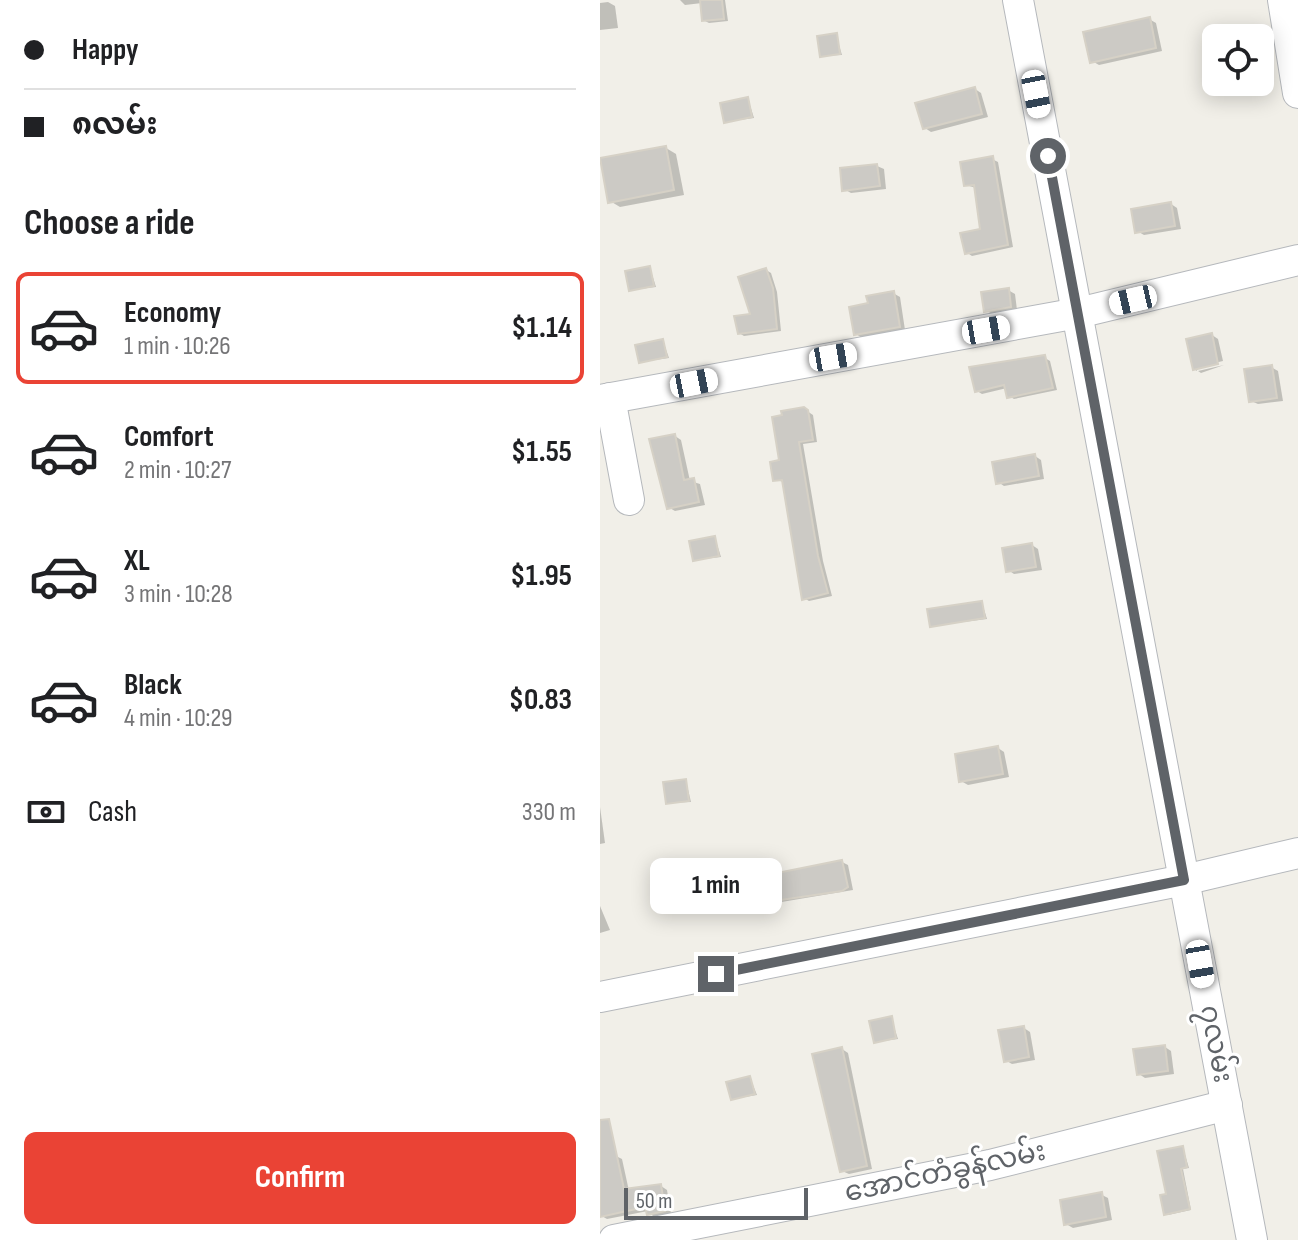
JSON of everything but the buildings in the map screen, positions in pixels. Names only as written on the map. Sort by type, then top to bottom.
[{"type":"street","name":"၇လမ်း","points":[[1018,0],[1252,1240]]},
{"type":"street","points":[[1283,0],[1298,93]]},
{"type":"street","points":[[629,500],[605,399],[1078,313],[1298,260]]},
{"type":"street","points":[[600,997],[1184,880],[1298,853]]},
{"type":"street","name":"အောင်တံခွန်လမ်း","points":[[614,1240],[990,1165],[1227,1105]]},
{"type":"route","points":[[716,974],[1184,880],[1048,156]]}]
